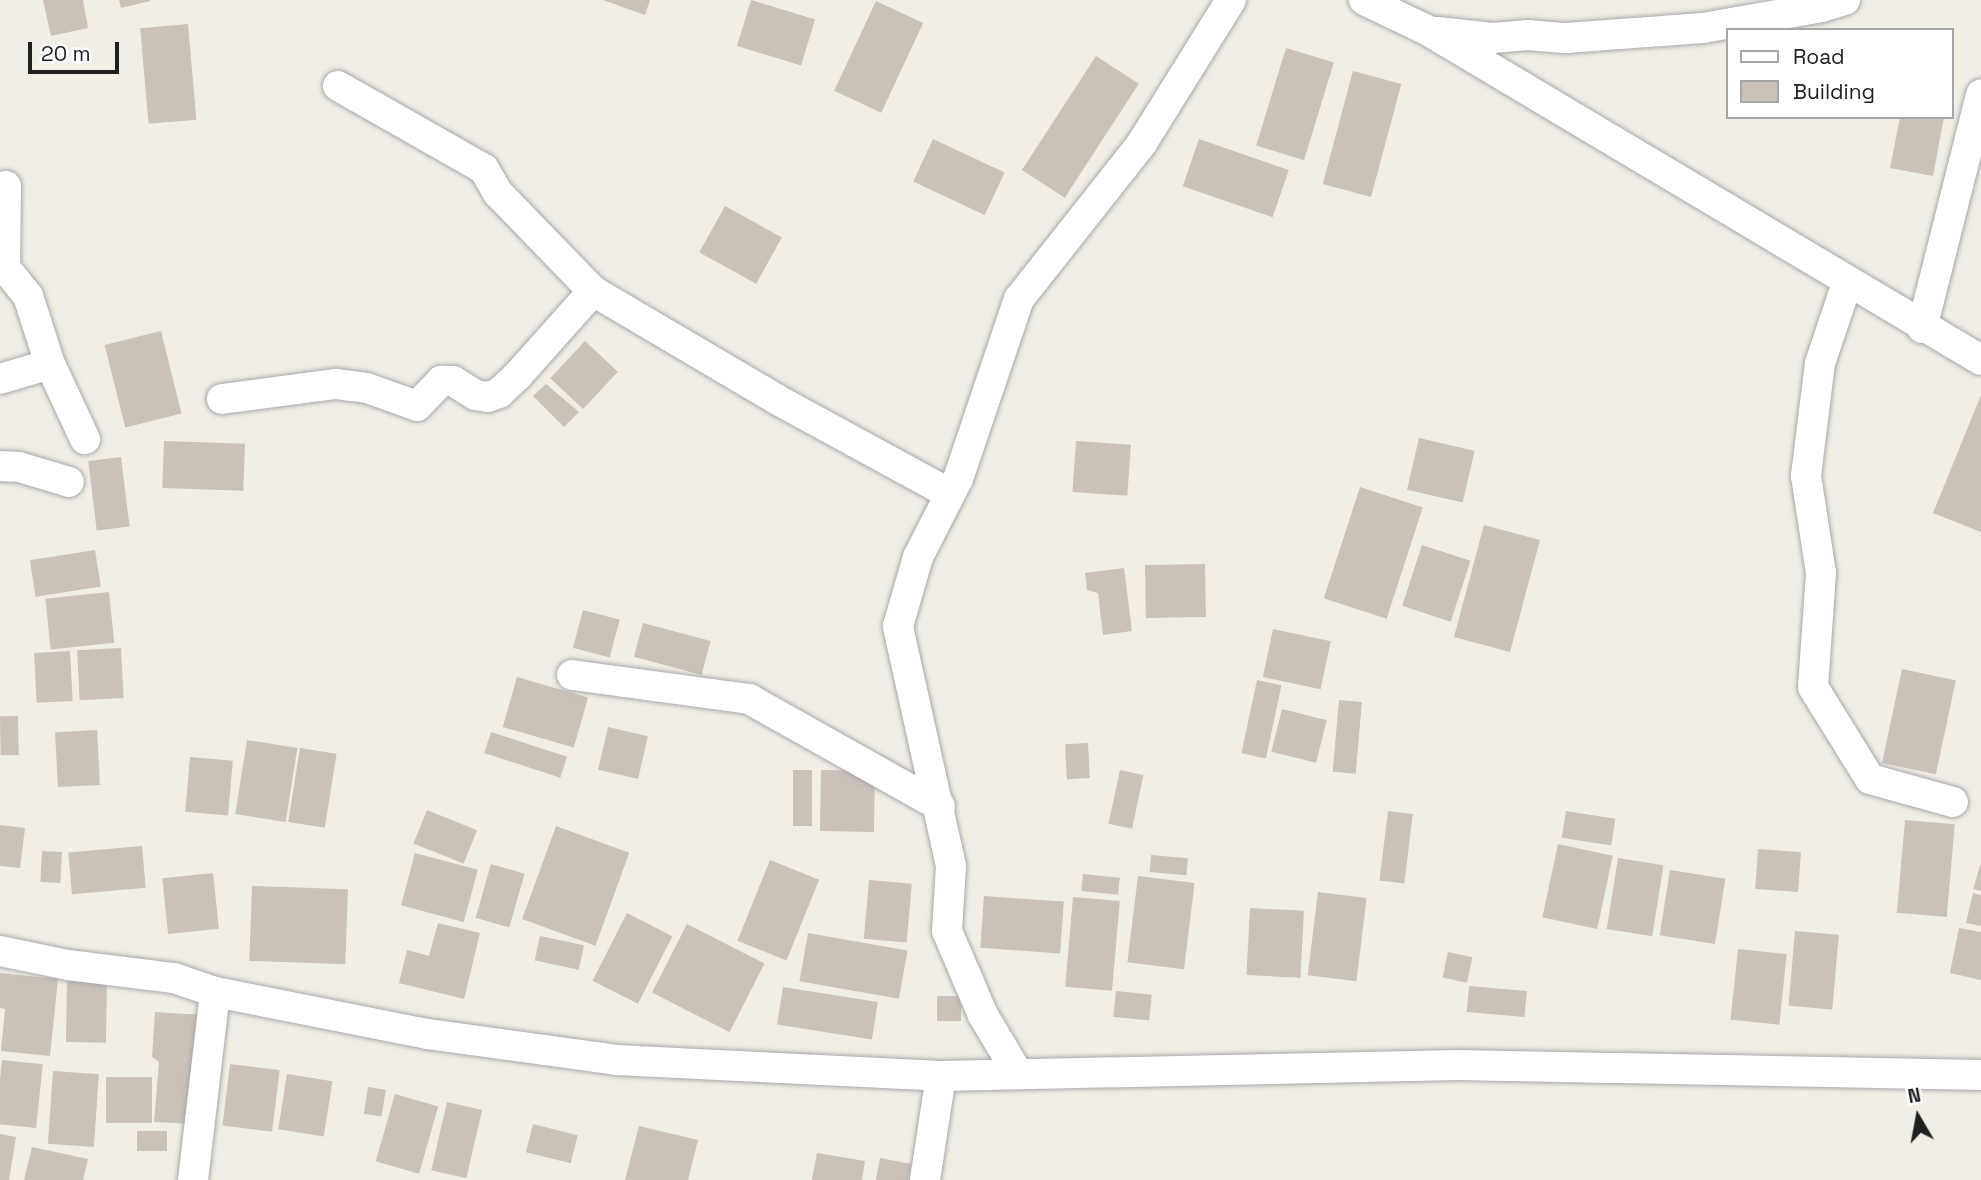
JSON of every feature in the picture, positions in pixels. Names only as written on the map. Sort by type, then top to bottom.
[{"type":"street","points":[[1018,1074],[983,1015],[947,931],[951,866],[940,806],[898,626],[918,557],[950,494],[1019,299],[1142,143],[1231,0]]},
{"type":"street","points":[[1364,0],[1427,30],[1922,328],[1981,360]]},
{"type":"street","points":[[1427,30],[1493,38],[1528,35],[1566,38],[1703,28],[1822,7],[1845,0]]},
{"type":"street","points":[[338,86],[484,169],[498,193],[593,291],[776,399],[950,494]]},
{"type":"street","points":[[1922,328],[1981,94]]},
{"type":"street","points":[[6,186],[5,268],[28,296],[50,364],[85,439]]},
{"type":"street","points":[[1847,283],[1820,363],[1806,476],[1821,573],[1813,687],[1870,779],[1954,802]]},
{"type":"street","points":[[222,399],[336,384],[366,388],[417,406],[441,381],[453,381],[475,395],[488,397],[499,393],[518,375],[593,291]]},
{"type":"street","points":[[0,379],[50,364]]},
{"type":"street","points":[[0,466],[19,467],[69,482]]},
{"type":"street","points":[[572,674],[749,699],[940,806]]},
{"type":"street","points":[[0,951],[68,965],[174,978],[215,992],[427,1034],[616,1060],[941,1076],[1458,1065],[1981,1075]]},
{"type":"street","points":[[192,1180],[215,992]]},
{"type":"street","points":[[925,1180],[941,1076]]},
{"type":"building","points":[[43,0],[83,0],[88,28],[51,36]]},
{"type":"building","points":[[119,0],[150,0],[150,1],[121,8]]},
{"type":"building","points":[[603,0],[650,0],[645,15]]},
{"type":"building","points":[[751,0],[815,20],[801,65],[737,46]]},
{"type":"building","points":[[876,1],[923,23],[881,113],[834,91]]},
{"type":"building","points":[[188,24],[196,120],[149,124],[140,28]]},
{"type":"building","points":[[1286,48],[1334,63],[1304,160],[1256,146]]},
{"type":"building","points":[[1096,56],[1139,84],[1065,198],[1022,170]]},
{"type":"building","points":[[1353,71],[1401,84],[1371,197],[1323,184]]},
{"type":"building","points":[[1900,119],[1944,119],[1933,176],[1890,168]]},
{"type":"building","points":[[933,139],[1005,172],[985,215],[913,182]]},
{"type":"building","points":[[1199,139],[1289,170],[1273,217],[1183,186]]},
{"type":"building","points":[[725,206],[782,238],[756,284],[699,252]]},
{"type":"building","points":[[161,331],[182,413],[125,428],[105,345]]},
{"type":"building","points":[[585,341],[618,372],[583,409],[550,378]]},
{"type":"building","points":[[546,384],[579,412],[564,427],[533,396]]},
{"type":"building","points":[[1981,395],[1981,532],[1933,513]]},
{"type":"building","points":[[1419,438],[1475,451],[1463,502],[1407,490]]},
{"type":"building","points":[[164,441],[245,444],[243,491],[162,488]]},
{"type":"building","points":[[1076,441],[1131,445],[1127,496],[1072,492]]},
{"type":"building","points":[[121,457],[130,526],[97,530],[88,461]]},
{"type":"building","points":[[1360,487],[1423,507],[1387,619],[1324,598]]},
{"type":"building","points":[[1484,525],[1540,540],[1510,652],[1454,637]]},
{"type":"building","points":[[1422,545],[1471,561],[1451,622],[1402,606]]},
{"type":"building","points":[[95,550],[101,587],[36,597],[30,560]]},
{"type":"building","points":[[1205,564],[1206,617],[1146,618],[1145,565]]},
{"type":"building","points":[[1124,568],[1132,631],[1103,635],[1098,593],[1087,590],[1085,573]]},
{"type":"building","points":[[109,592],[114,643],[51,649],[45,599]]},
{"type":"building","points":[[583,610],[620,620],[610,658],[573,648]]},
{"type":"building","points":[[643,623],[711,641],[702,675],[634,657]]},
{"type":"building","points":[[1273,629],[1331,641],[1321,689],[1263,677]]},
{"type":"building","points":[[121,648],[124,698],[80,700],[77,650]]},
{"type":"building","points":[[70,651],[73,701],[37,703],[34,653]]},
{"type":"building","points":[[1902,669],[1956,680],[1936,774],[1882,763]]},
{"type":"building","points":[[517,677],[588,697],[574,747],[503,727]]},
{"type":"building","points":[[1257,680],[1281,685],[1266,759],[1241,753]]},
{"type":"building","points":[[1339,700],[1362,702],[1356,774],[1333,772]]},
{"type":"building","points":[[1282,709],[1327,720],[1316,763],[1271,752]]},
{"type":"building","points":[[0,716],[18,716],[19,755],[1,755]]},
{"type":"building","points":[[608,727],[648,736],[638,779],[598,770]]},
{"type":"building","points":[[97,730],[100,785],[58,787],[55,732]]},
{"type":"building","points":[[491,732],[567,757],[560,778],[484,753]]},
{"type":"building","points":[[247,740],[297,748],[286,822],[235,814]]},
{"type":"building","points":[[1088,743],[1090,778],[1067,779],[1065,744]]},
{"type":"building","points":[[300,748],[337,754],[325,828],[288,822]]},
{"type":"building","points":[[190,757],[233,761],[228,816],[185,812]]},
{"type":"building","points":[[793,770],[812,770],[812,826],[793,826]]},
{"type":"building","points":[[821,770],[875,771],[874,832],[820,831]]},
{"type":"building","points":[[1120,770],[1143,775],[1132,829],[1109,824]]},
{"type":"building","points":[[427,810],[477,830],[464,864],[414,843]]},
{"type":"building","points":[[1388,811],[1413,814],[1404,884],[1379,880]]},
{"type":"building","points":[[1566,811],[1615,819],[1611,845],[1562,838]]},
{"type":"building","points":[[1905,820],[1955,824],[1947,917],[1897,913]]},
{"type":"building","points":[[0,825],[25,828],[20,868],[0,866]]},
{"type":"building","points":[[556,826],[629,853],[595,946],[522,919]]},
{"type":"building","points":[[1558,844],[1613,856],[1597,929],[1542,917]]},
{"type":"building","points":[[142,846],[146,888],[72,894],[68,852]]},
{"type":"building","points":[[1758,849],[1801,852],[1798,892],[1755,889]]},
{"type":"building","points":[[42,851],[62,852],[60,883],[40,882]]},
{"type":"building","points":[[415,853],[478,870],[464,922],[401,905]]},
{"type":"building","points":[[1151,855],[1188,858],[1186,875],[1150,872]]},
{"type":"building","points":[[1618,858],[1663,865],[1652,936],[1607,929]]},
{"type":"building","points":[[770,860],[819,880],[787,961],[737,941]]},
{"type":"building","points":[[1981,863],[1981,891],[1973,889]]},
{"type":"building","points":[[491,864],[525,874],[509,927],[476,918]]},
{"type":"building","points":[[1670,870],[1725,879],[1715,944],[1660,935]]},
{"type":"building","points":[[213,873],[219,929],[168,934],[162,878]]},
{"type":"building","points":[[1083,874],[1120,878],[1118,895],[1081,891]]},
{"type":"building","points":[[1138,876],[1195,883],[1184,969],[1127,962]]},
{"type":"building","points":[[869,880],[912,884],[907,943],[864,939]]},
{"type":"building","points":[[252,886],[348,889],[345,964],[249,961]]},
{"type":"building","points":[[1318,892],[1367,898],[1356,981],[1308,975]]},
{"type":"building","points":[[1973,893],[1981,895],[1981,926],[1966,923]]},
{"type":"building","points":[[984,896],[1064,902],[1060,953],[980,948]]},
{"type":"building","points":[[1073,897],[1120,901],[1112,991],[1065,987]]},
{"type":"building","points":[[1250,908],[1304,911],[1300,978],[1246,975]]},
{"type":"building","points":[[627,913],[672,936],[638,1004],[592,981]]},
{"type":"building","points":[[438,923],[480,933],[464,999],[399,983],[407,950],[429,956]]},
{"type":"building","points":[[687,924],[765,963],[730,1032],[652,993]]},
{"type":"building","points":[[1959,928],[1981,932],[1981,980],[1950,973]]},
{"type":"building","points":[[1795,931],[1839,935],[1832,1010],[1788,1006]]},
{"type":"building","points":[[808,933],[907,951],[899,999],[799,981]]},
{"type":"building","points":[[540,936],[584,945],[579,970],[535,960]]},
{"type":"building","points":[[1738,949],[1787,954],[1779,1025],[1731,1020]]},
{"type":"building","points":[[1448,952],[1472,957],[1467,983],[1443,977]]},
{"type":"building","points":[[0,973],[58,979],[50,1056],[1,1051],[5,1009],[0,1008]]},
{"type":"building","points":[[67,981],[107,982],[106,1043],[66,1042]]},
{"type":"building","points":[[1469,986],[1527,991],[1525,1017],[1467,1012]]},
{"type":"building","points":[[783,987],[878,1002],[872,1040],[777,1025]]},
{"type":"building","points":[[1116,991],[1152,995],[1149,1021],[1113,1017]]},
{"type":"building","points":[[937,996],[961,996],[961,1021],[937,1021]]},
{"type":"building","points":[[155,1012],[203,1015],[194,1124],[154,1122],[159,1062],[152,1057]]},
{"type":"building","points":[[2,1060],[43,1064],[36,1128],[0,1124]]},
{"type":"building","points":[[230,1064],[280,1070],[272,1132],[222,1126]]},
{"type":"building","points":[[53,1071],[99,1074],[94,1147],[48,1144]]},
{"type":"building","points":[[287,1074],[332,1081],[324,1137],[278,1129]]},
{"type":"building","points":[[106,1077],[152,1077],[152,1123],[106,1123]]},
{"type":"building","points":[[368,1087],[386,1090],[382,1116],[364,1114]]},
{"type":"building","points":[[395,1094],[438,1106],[419,1174],[376,1161]]},
{"type":"building","points":[[447,1102],[482,1110],[466,1178],[431,1170]]},
{"type":"building","points":[[533,1124],[578,1135],[571,1163],[526,1152]]},
{"type":"building","points":[[639,1126],[698,1140],[688,1180],[625,1180]]},
{"type":"building","points":[[137,1131],[167,1131],[167,1151],[137,1151]]},
{"type":"building","points":[[0,1134],[16,1137],[9,1180],[0,1180]]},
{"type":"building","points":[[32,1147],[88,1159],[83,1180],[24,1180]]},
{"type":"building","points":[[817,1153],[865,1161],[862,1180],[812,1180]]},
{"type":"building","points":[[880,1158],[911,1164],[908,1180],[876,1180]]}]
